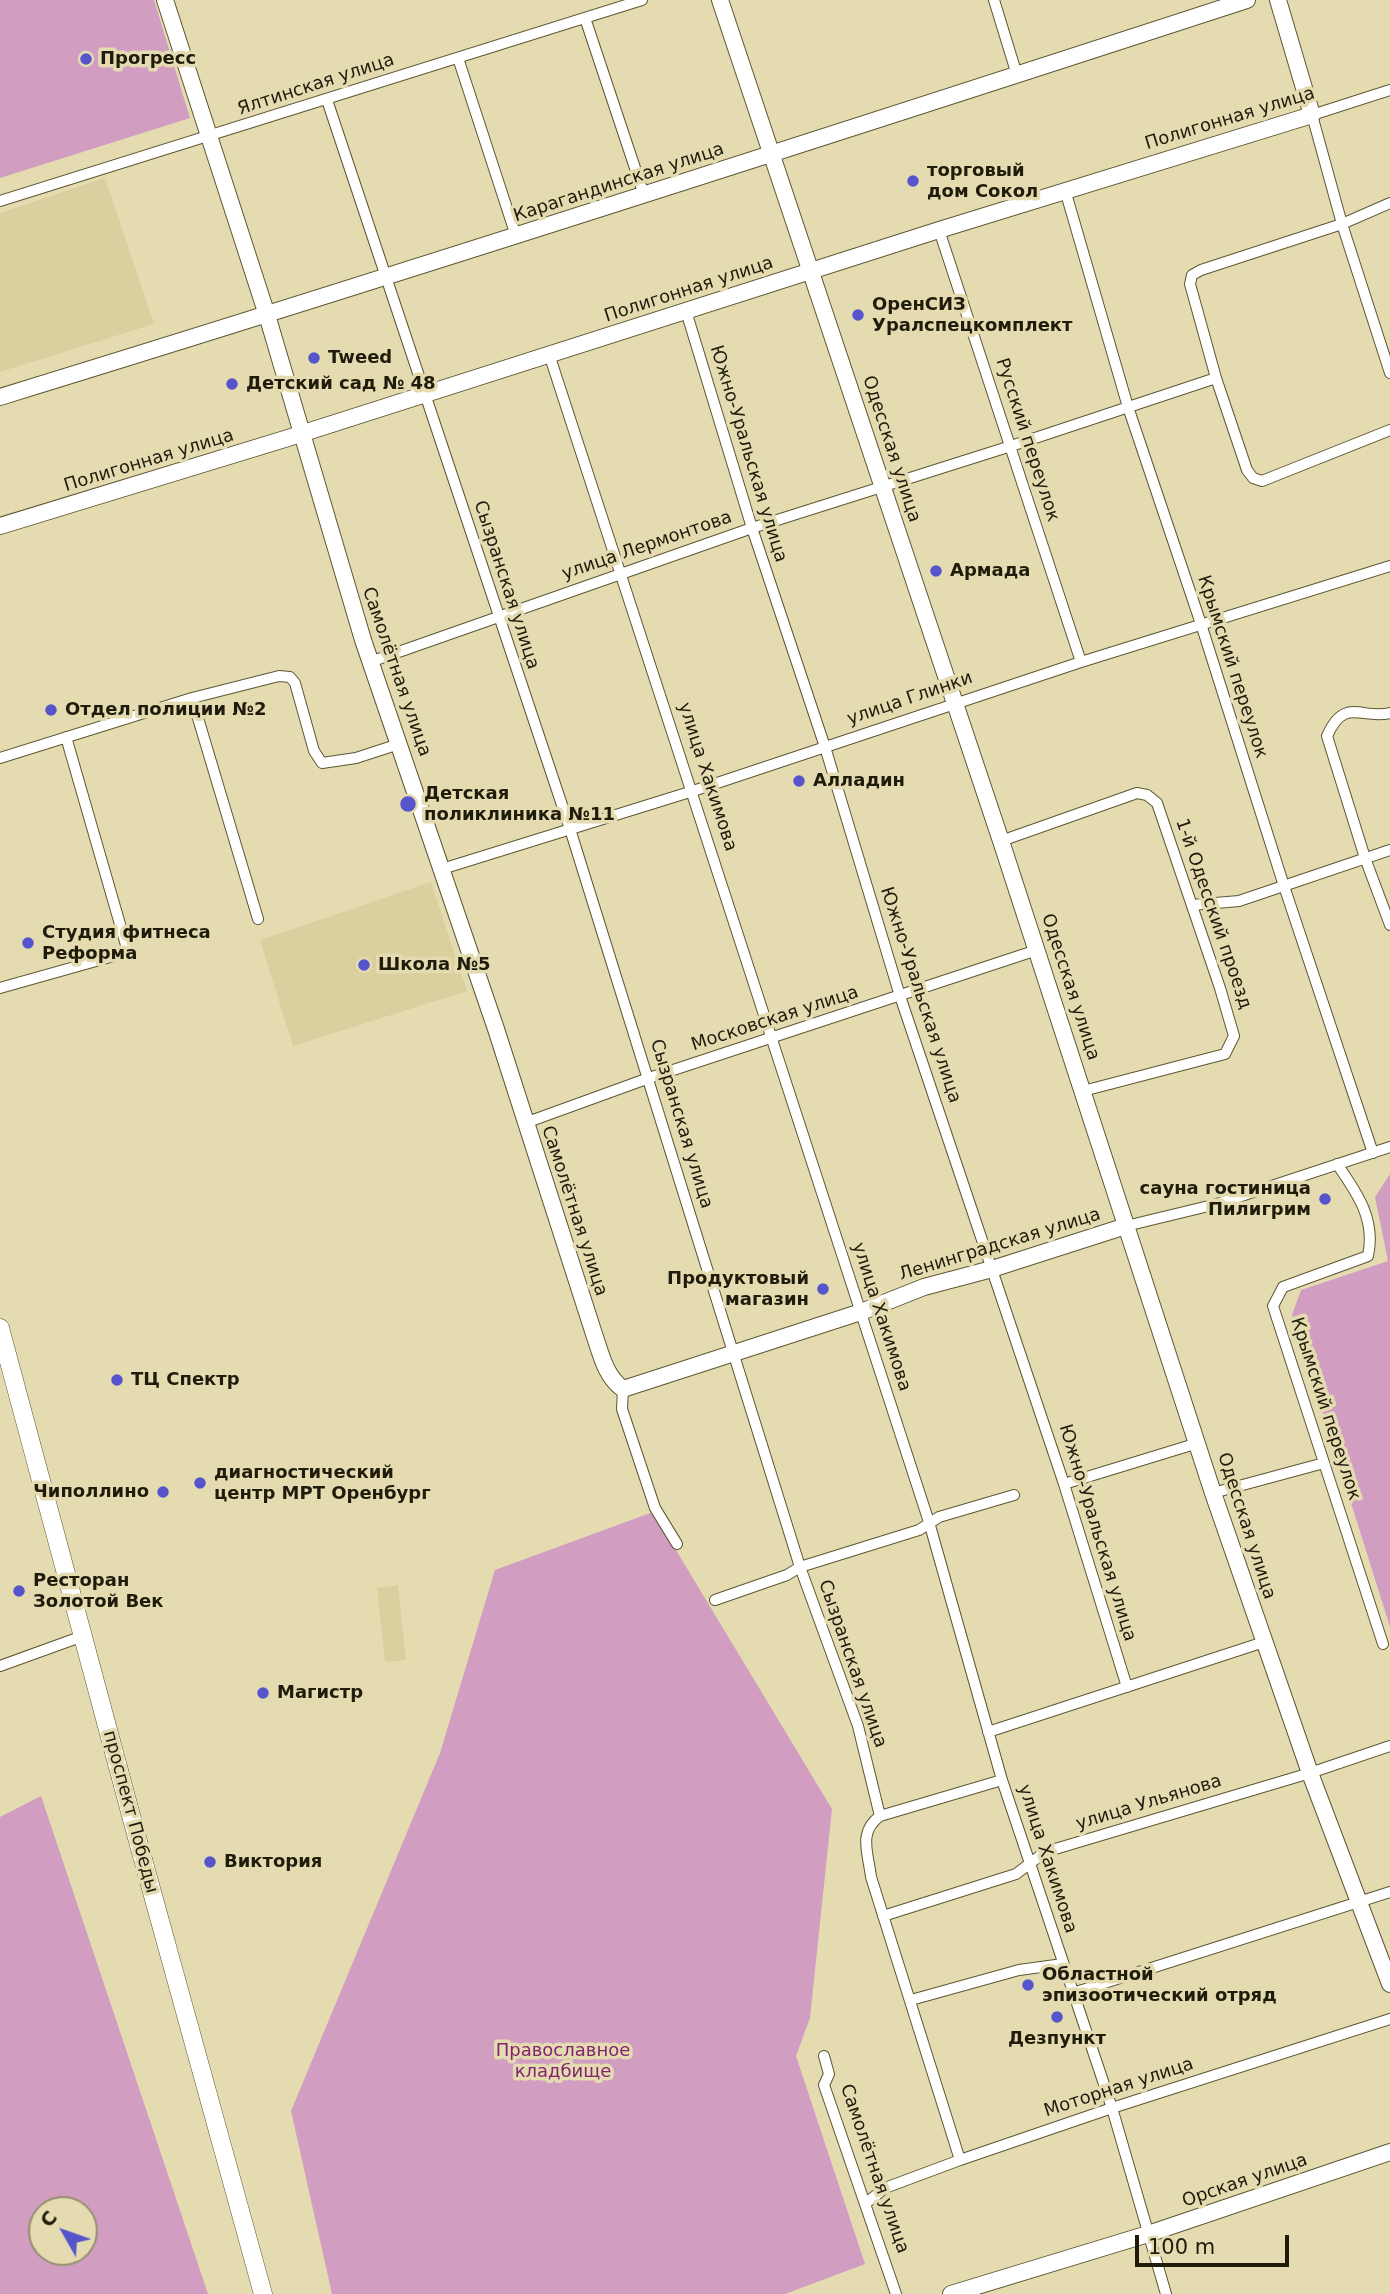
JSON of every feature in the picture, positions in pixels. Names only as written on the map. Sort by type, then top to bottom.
[{"type":"main road","name":"проспект Победы","points":[[0,1328],[263,2294]]},
{"type":"street","name":"Самолётная улица","points":[[165,0],[267,316],[370,662],[442,869],[598,1347],[611,1377],[623,1389],[622,1409],[655,1508],[677,1544]]},
{"type":"street","name":"Ялтинская улица","points":[[0,201],[642,0]]},
{"type":"street","name":"Одесская улица","points":[[720,0],[774,154],[1002,841],[1213,1493],[1310,1773],[1390,1984]]},
{"type":"street","points":[[993,0],[1017,75]]},
{"type":"street","name":"Карагандинская улица","points":[[0,397],[267,316],[1247,0]]},
{"type":"street","points":[[1278,0],[1342,224],[1390,373]]},
{"type":"street","points":[[585,18],[644,195]]},
{"type":"street","points":[[458,58],[516,236]]},
{"type":"street","name":"Полигонная улица","points":[[0,526],[426,395],[939,230],[1390,90]]},
{"type":"street","name":"Сызранская улица","points":[[327,100],[570,829],[736,1354],[800,1567],[858,1726],[880,1816]]},
{"type":"street","name":"Крымский переулок","points":[[1065,191],[1128,407],[1373,1153]]},
{"type":"street","points":[[1390,203],[1342,224],[1192,275],[1190,284],[1216,378],[1247,470],[1253,478],[1262,481],[1390,430]]},
{"type":"street","name":"Русский переулок","points":[[939,230],[1081,662]]},
{"type":"street","name":"Южно-Уральская улица","points":[[686,311],[752,528],[825,747],[900,996],[1064,1483],[1127,1687]]},
{"type":"street","name":"улица Хакимова","points":[[549,354],[929,1522],[1002,1780],[1112,2108],[1166,2294]]},
{"type":"street","name":"улица Лермонтова","points":[[370,662],[752,528],[1216,378]]},
{"type":"street","name":"улица Глинки","points":[[442,869],[692,791],[955,702],[1390,566]]},
{"type":"street","points":[[0,758],[192,698],[278,676],[290,677],[298,691],[314,751],[322,763],[356,758],[399,744]]},
{"type":"street","points":[[192,698],[258,919]]},
{"type":"street","points":[[1390,713],[1357,710],[1343,714],[1333,723],[1327,736],[1365,858],[1390,925]]},
{"type":"street","points":[[0,988],[128,951],[66,737]]},
{"type":"street","name":"1-й Одесский проезд","points":[[1002,841],[1137,793],[1147,795],[1157,803],[1233,1029],[1234,1036],[1225,1054],[1083,1091]]},
{"type":"street","points":[[1192,905],[1239,901],[1390,850]]},
{"type":"street","name":"Московская улица","points":[[525,1123],[649,1078],[1037,950]]},
{"type":"street","name":"Ленинградская улица","points":[[623,1389],[861,1312],[924,1287],[992,1269],[1126,1226],[1217,1204],[1390,1147]]},
{"type":"street","name":"Крымский переулок","points":[[1337,1164],[1369,1222],[1371,1239],[1368,1256],[1283,1287],[1273,1306],[1383,1644]]},
{"type":"street","points":[[1064,1483],[1198,1443]]},
{"type":"street","points":[[1213,1493],[1324,1463]]},
{"type":"street","points":[[715,1600],[787,1575],[800,1567],[919,1530],[939,1517],[1014,1495]]},
{"type":"street","points":[[0,1666],[83,1636]]},
{"type":"street","points":[[988,1732],[1264,1642]]},
{"type":"street","name":"улица Ульянова","points":[[883,1916],[1016,1874],[1045,1852],[1310,1773],[1390,1746]]},
{"type":"street","points":[[960,2160],[871,1877],[866,1838],[869,1824],[880,1816],[1002,1780]]},
{"type":"street","points":[[1073,1993],[1390,1892]]},
{"type":"street","points":[[911,2000],[1019,1970],[1063,1964]]},
{"type":"street","name":"Моторная улица","points":[[864,2204],[884,2188],[960,2160],[1390,2019]]},
{"type":"street","name":"Самолётная улица","points":[[824,2056],[829,2074],[824,2085],[896,2294]]},
{"type":"street","name":"Орская улица","points":[[951,2294],[1148,2234],[1390,2152]]},
{"type":"shaded area","points":[[105,178],[154,324],[0,372],[0,213]]},
{"type":"shaded area","name":"Школа №5","points":[[431,882],[467,991],[293,1046],[260,940]]},
{"type":"shaded area","points":[[398,1585],[406,1660],[385,1662],[377,1588]]},
{"type":"green space","name":"Прогресс","points":[[0,0],[154,0],[190,118],[0,178]]},
{"type":"green space","points":[[1390,1174],[1390,1627],[1292,1315],[1301,1290],[1388,1261],[1375,1197]]},
{"type":"green space","name":"Православное кладбище","points":[[653,1512],[832,1809],[810,2018],[796,2056],[865,2264],[785,2294],[332,2294],[291,2111],[440,1753],[495,1570]]},
{"type":"green space","points":[[41,1796],[208,2294],[0,2294],[0,1817]]},
{"type":"place","name":"Прогресс","points":[[86,59]]},
{"type":"place","name":"торговый дом Сокол","points":[[913,181]]},
{"type":"place","name":"ОренСИЗ Уралспецкомплект","points":[[858,315]]},
{"type":"place","name":"Tweed","points":[[314,358]]},
{"type":"place","name":"Детский сад № 48","points":[[232,384]]},
{"type":"place","name":"Армада","points":[[936,571]]},
{"type":"place","name":"Отдел полиции №2","points":[[51,710]]},
{"type":"place","name":"Алладин","points":[[799,781]]},
{"type":"place","name":"Детская поликлиника №11","points":[[408,804]]},
{"type":"place","name":"Студия фитнеса Реформа","points":[[28,943]]},
{"type":"place","name":"Школа №5","points":[[364,965]]},
{"type":"place","name":"сауна гостиница Пилигрим","points":[[1325,1199]]},
{"type":"place","name":"Продуктовый магазин","points":[[823,1289]]},
{"type":"place","name":"ТЦ Спектр","points":[[117,1380]]},
{"type":"place","name":"диагностический центр МРТ Оренбург","points":[[200,1483]]},
{"type":"place","name":"Чиполлино","points":[[163,1492]]},
{"type":"place","name":"Ресторан Золотой Век","points":[[19,1591]]},
{"type":"place","name":"Магистр","points":[[263,1693]]},
{"type":"place","name":"Виктория","points":[[210,1862]]},
{"type":"place","name":"Областной эпизоотический отряд","points":[[1028,1985]]},
{"type":"place","name":"Дезпункт","points":[[1057,2017]]}]
